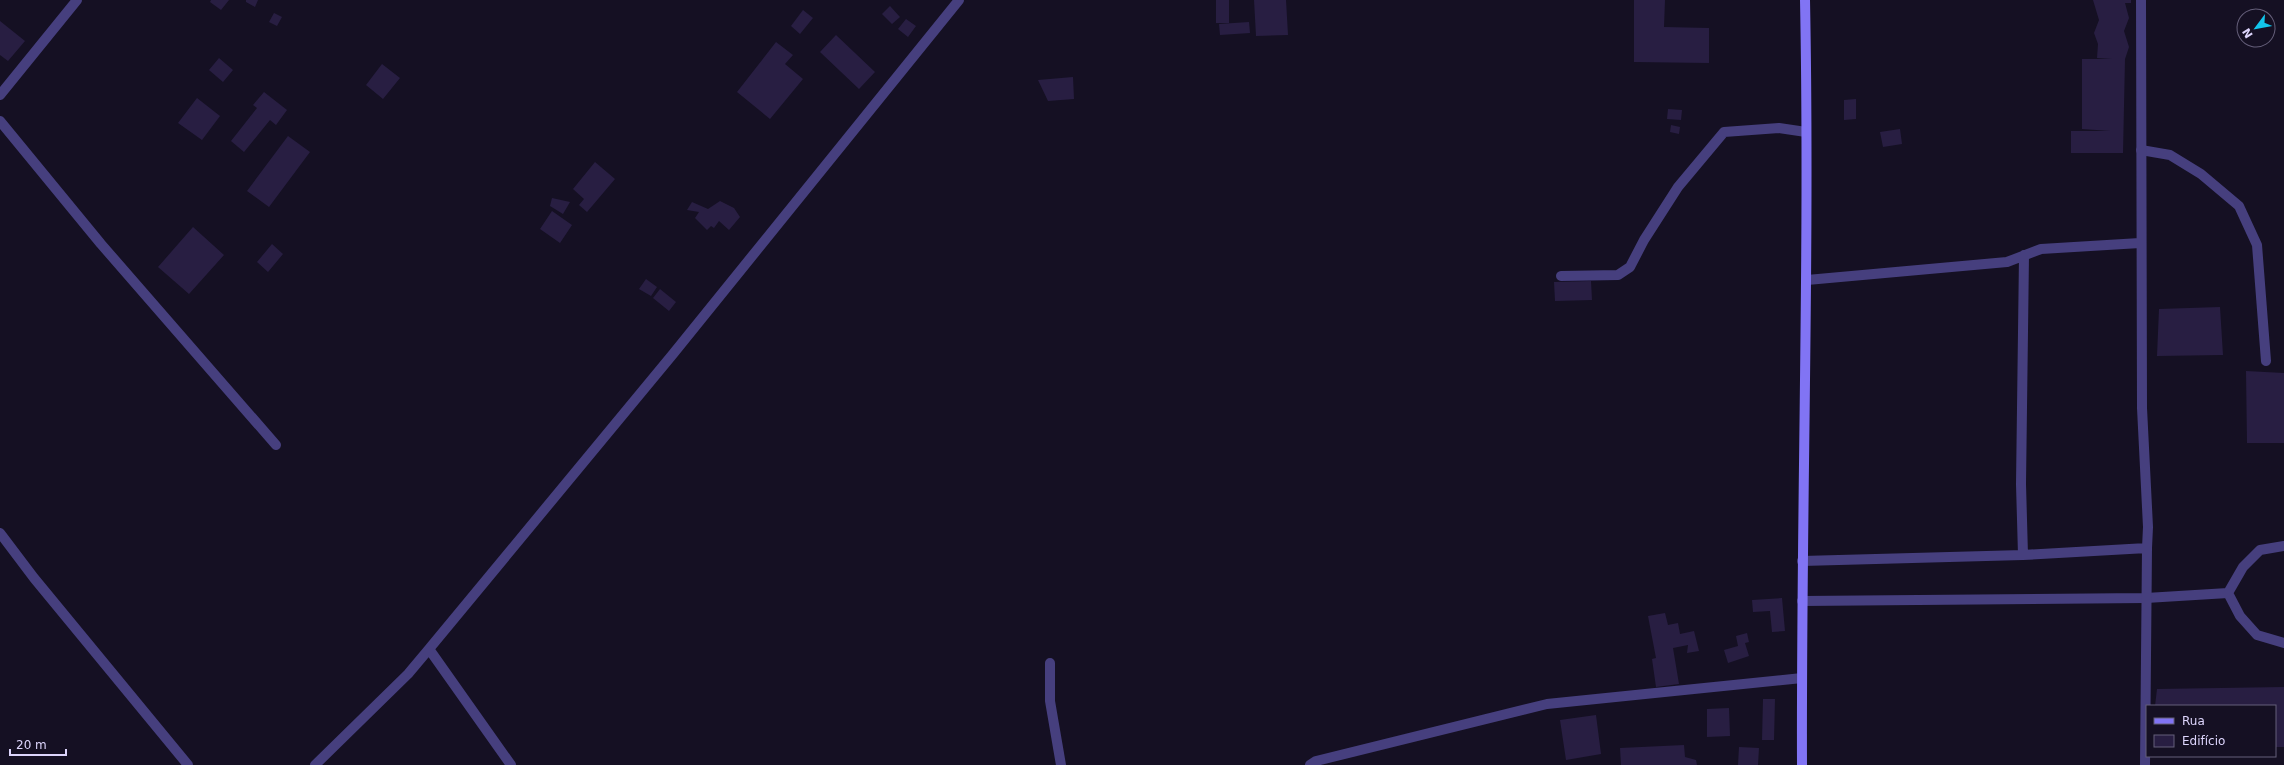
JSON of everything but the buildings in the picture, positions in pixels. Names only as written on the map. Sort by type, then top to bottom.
[{"type":"main road","points":[[1802,765],[1802,561],[1807,280],[1805,0]]},
{"type":"street","points":[[0,95],[78,0]]},
{"type":"street","points":[[316,765],[408,674],[678,348],[959,0]]},
{"type":"street","points":[[2141,0],[2140,243],[2142,408],[2148,527],[2145,765]]},
{"type":"street","points":[[0,121],[101,244],[276,445]]},
{"type":"street","points":[[1561,276],[1618,275],[1630,267],[1644,240],[1678,187],[1724,132],[1779,128],[1806,132]]},
{"type":"street","points":[[2141,150],[2170,155],[2201,174],[2239,206],[2257,245],[2266,361]]},
{"type":"street","points":[[1807,280],[2007,262],[2041,249],[2140,243]]},
{"type":"street","points":[[2024,255],[2021,484],[2024,555]]},
{"type":"street","points":[[0,533],[39,584],[188,765]]},
{"type":"street","points":[[2228,593],[2242,567],[2260,550],[2284,546]]},
{"type":"street","points":[[1802,561],[2024,555],[2147,548]]},
{"type":"street","points":[[1802,602],[2146,598],[2228,593]]},
{"type":"street","points":[[2228,593],[2240,616],[2257,635],[2284,643]]},
{"type":"street","points":[[429,649],[511,765]]},
{"type":"street","points":[[1050,663],[1050,701],[1061,765]]},
{"type":"street","points":[[1310,765],[1316,761],[1547,704],[1802,678]]}]
